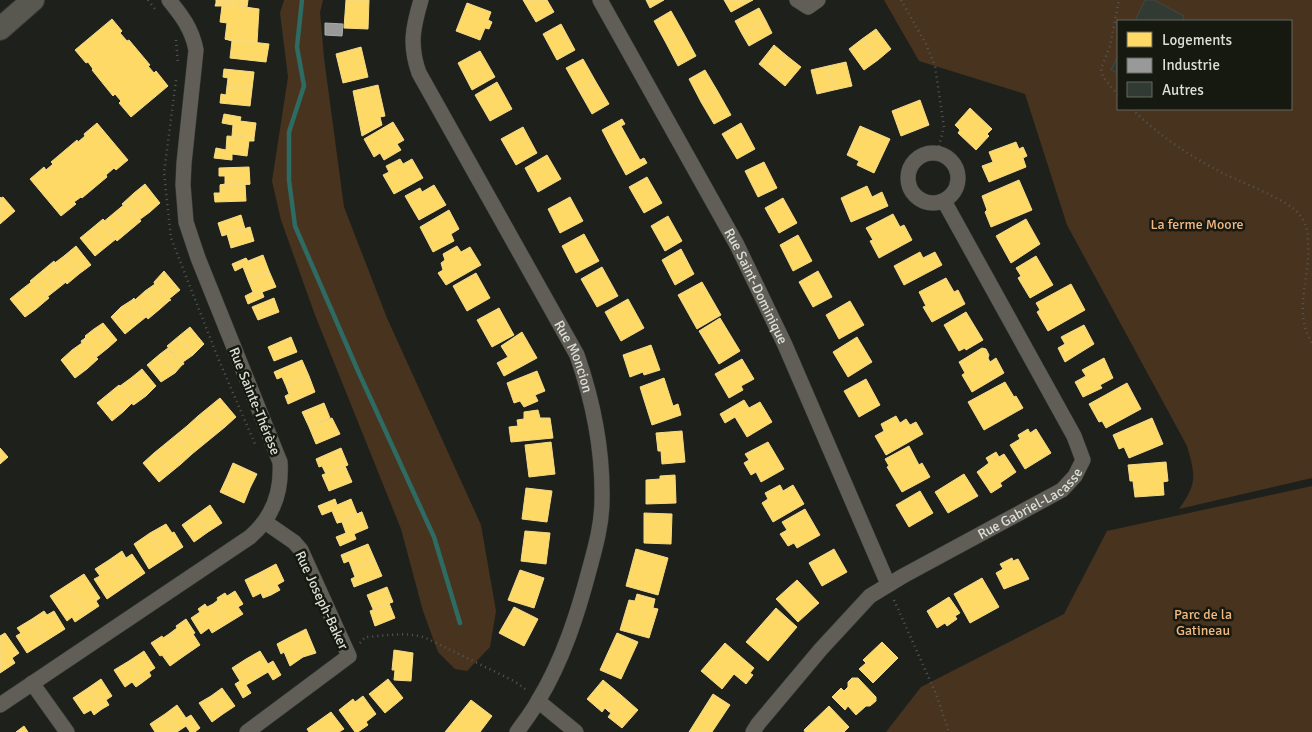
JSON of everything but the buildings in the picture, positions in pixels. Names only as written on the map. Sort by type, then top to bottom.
[{"type":"main road","points":[[0,28],[33,0]]},
{"type":"street","name":"Rue Sainte-Thérèse","points":[[0,705],[250,537],[265,522],[275,504],[279,488],[280,462],[231,343],[186,222],[183,184],[184,163],[196,50],[189,27],[169,0]]},
{"type":"street","name":"Rue Moncion","points":[[422,0],[415,19],[413,39],[413,56],[419,73],[577,354],[592,404],[598,438],[602,500],[601,522],[581,601],[550,680],[517,732]]},
{"type":"street","name":"Rue Saint-Dominique","points":[[600,0],[737,245],[785,345],[888,584]]},
{"type":"street","points":[[797,0],[808,7],[818,0]]},
{"type":"street","points":[[938,154],[948,158],[954,165],[958,173],[956,189],[944,201],[936,203],[921,200],[910,189],[908,181],[912,166],[924,155],[938,154]]},
{"type":"street","name":"Rue Gabriel-Lacasse","points":[[753,732],[821,648],[870,596],[888,584],[1062,490],[1076,476],[1083,460],[1078,443],[1070,428],[944,201]]},
{"type":"street","name":"Rue Joseph-Baker","points":[[247,732],[349,656],[301,550],[294,542],[265,522]]},
{"type":"street","points":[[32,684],[66,732]]},
{"type":"street","points":[[538,701],[576,732]]},
{"type":"path","points":[[901,0],[926,44],[935,66],[944,126],[938,154]]},
{"type":"path","points":[[1117,94],[1103,77],[1101,69],[1110,46],[1120,0]]},
{"type":"path","points":[[1133,110],[1148,125],[1215,170],[1288,204],[1300,214],[1308,230],[1309,253],[1302,311],[1307,334],[1312,343]]},
{"type":"path","points":[[888,584],[936,694],[949,732]]},
{"type":"path","points":[[365,637],[407,634],[426,638],[514,681],[538,701]]},
{"type":"green space","points":[[284,0],[323,0],[320,12],[324,58],[344,207],[387,318],[481,525],[496,611],[490,647],[467,671],[455,669],[438,652],[423,611],[401,529],[315,315],[281,220],[272,181],[288,77],[280,13]]},
{"type":"green space","name":"La ferme Moore","points":[[884,0],[1312,0],[1312,478],[1179,509],[1189,493],[1193,479],[1192,465],[1187,446],[1067,225],[1025,94],[919,61]]},
{"type":"green space","name":"Parc de la Gatineau","points":[[1312,486],[1312,732],[886,732],[921,687],[1064,614],[1107,531]]},
{"type":"waterway","points":[[302,0],[297,47],[304,86],[289,132],[289,180],[295,226],[358,371],[434,537],[460,623]]}]
